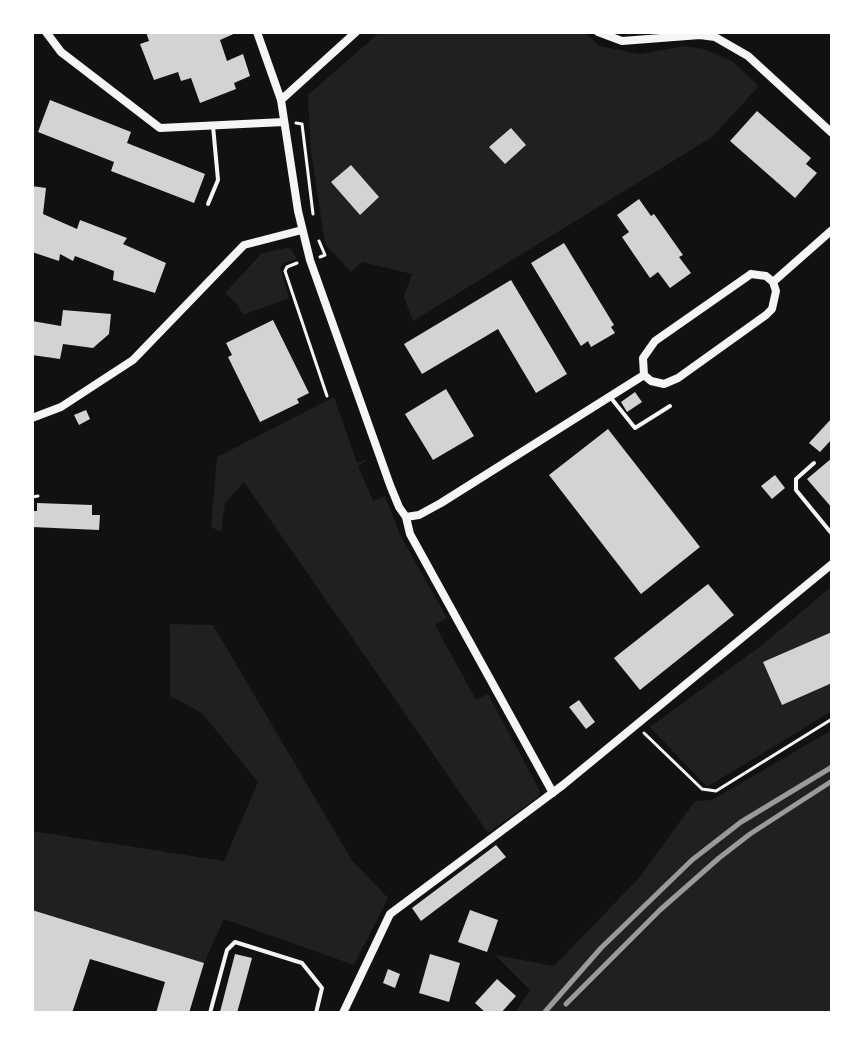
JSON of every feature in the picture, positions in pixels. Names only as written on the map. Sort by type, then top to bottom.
[{"type":"street","points":[[46,32],[61,52],[160,128],[284,122]]},
{"type":"street","points":[[257,32],[281,100],[302,230],[353,386],[399,507],[406,517],[410,534],[553,793]]},
{"type":"street","points":[[281,100],[356,32]]},
{"type":"street","points":[[598,32],[622,41],[700,35],[715,37],[748,56],[832,133]]},
{"type":"street","points":[[32,418],[61,407],[133,360],[244,245],[302,230]]},
{"type":"street","points":[[773,282],[832,230]]},
{"type":"street","points":[[751,274],[766,276],[773,282],[776,291],[772,309],[754,324],[678,378],[664,384],[651,381],[644,375],[646,350],[726,289],[751,274]]},
{"type":"street","points":[[406,517],[419,515],[441,503],[644,375]]},
{"type":"street","points":[[343,1013],[390,914],[553,793],[832,564]]},
{"type":"lane","points":[[208,204],[218,180],[213,126]]},
{"type":"lane","points":[[610,396],[635,428],[670,406]]},
{"type":"lane","points":[[814,463],[796,479],[796,490],[832,534]]},
{"type":"lane","points":[[210,1013],[227,950],[235,942],[302,963],[322,988],[316,1013]]},
{"type":"path","points":[[284,122],[302,124],[314,221]]},
{"type":"path","points":[[318,237],[325,255],[320,257]]},
{"type":"path","points":[[300,262],[287,267],[285,271],[327,396]]},
{"type":"path","points":[[32,497],[38,496]]},
{"type":"path","points":[[635,725],[702,789],[716,791],[832,719]]},
{"type":"shaded area","points":[[380,32],[584,32],[599,46],[640,54],[684,46],[704,49],[732,61],[759,86],[712,137],[413,321],[404,297],[412,274],[362,262],[351,272],[325,244],[311,152],[308,95]]},
{"type":"shaded area","points":[[287,248],[297,259],[283,263],[280,268],[289,298],[243,315],[225,293],[262,253]]},
{"type":"shaded area","points":[[334,397],[357,463],[369,459],[358,466],[373,501],[385,496],[401,537],[447,618],[435,625],[476,700],[488,694],[540,791],[538,797],[488,833],[244,482],[225,503],[221,532],[211,527],[217,457]]},
{"type":"shaded area","points":[[832,586],[832,711],[707,787],[650,727],[762,645]]},
{"type":"shaded area","points":[[170,624],[213,625],[351,859],[388,898],[354,965],[224,919],[204,963],[32,910],[32,831],[224,861],[258,782],[202,713],[170,696]]},
{"type":"shaded area","points":[[832,730],[832,1013],[515,1013],[530,990],[495,955],[554,966],[639,878],[695,801],[712,800]]},
{"type":"building","points":[[146,32],[238,32],[220,40],[227,61],[243,54],[250,76],[234,83],[236,89],[200,103],[191,78],[181,81],[178,72],[154,80],[140,44],[149,41]]},
{"type":"building","points":[[50,100],[131,132],[127,143],[205,174],[194,203],[111,171],[114,162],[38,132]]},
{"type":"building","points":[[757,111],[811,158],[806,164],[817,173],[795,198],[730,141]]},
{"type":"building","points":[[511,128],[526,145],[505,164],[489,147]]},
{"type":"building","points":[[351,165],[379,197],[360,215],[331,182]]},
{"type":"building","points":[[32,186],[46,188],[43,214],[77,229],[80,220],[127,238],[123,244],[166,263],[155,293],[113,280],[114,271],[75,256],[73,261],[60,254],[59,261],[32,252]]},
{"type":"building","points":[[639,199],[651,216],[654,214],[683,255],[679,257],[691,273],[670,288],[658,272],[650,278],[622,237],[629,232],[617,215]]},
{"type":"building","points":[[564,243],[614,325],[611,327],[615,333],[591,347],[588,341],[581,346],[531,263]]},
{"type":"building","points":[[511,280],[567,374],[536,393],[498,329],[422,374],[404,344]]},
{"type":"building","points":[[63,310],[111,314],[109,334],[93,348],[63,344],[60,359],[32,355],[32,321],[61,326]]},
{"type":"building","points":[[273,320],[309,393],[297,399],[299,403],[260,422],[228,357],[232,355],[226,343]]},
{"type":"building","points":[[446,389],[474,436],[433,460],[405,414]]},
{"type":"building","points":[[635,392],[642,402],[627,412],[621,402]]},
{"type":"building","points":[[86,410],[90,419],[79,425],[74,415]]},
{"type":"building","points":[[832,418],[832,439],[820,452],[809,443]]},
{"type":"building","points":[[608,429],[700,547],[641,594],[549,475]]},
{"type":"building","points":[[832,458],[832,508],[807,479]]},
{"type":"building","points":[[775,475],[785,488],[772,499],[761,486]]},
{"type":"building","points":[[37,503],[92,505],[92,515],[100,515],[99,530],[32,527],[32,511],[37,511]]},
{"type":"building","points":[[708,584],[734,615],[640,690],[614,658]]},
{"type":"building","points":[[832,632],[832,683],[782,705],[763,662]]},
{"type":"building","points":[[579,700],[595,722],[586,729],[569,707]]},
{"type":"building","points":[[496,845],[506,857],[421,921],[412,908]]},
{"type":"building","points":[[32,910],[204,963],[189,1013],[156,1013],[165,982],[90,959],[72,1013],[32,1013]]},
{"type":"building","points":[[470,910],[498,920],[487,952],[458,942]]},
{"type":"building","points":[[235,954],[252,958],[237,1013],[224,1013],[220,1012]]},
{"type":"building","points":[[430,954],[460,963],[449,1002],[419,993]]},
{"type":"building","points":[[388,969],[400,974],[395,988],[383,983]]},
{"type":"building","points":[[497,979],[516,996],[501,1013],[486,1013],[475,1003]]},
{"type":"railway","points":[[544,1013],[601,948],[692,860],[741,822],[832,767]]},
{"type":"railway","points":[[566,1004],[660,910],[719,858],[832,781]]}]
